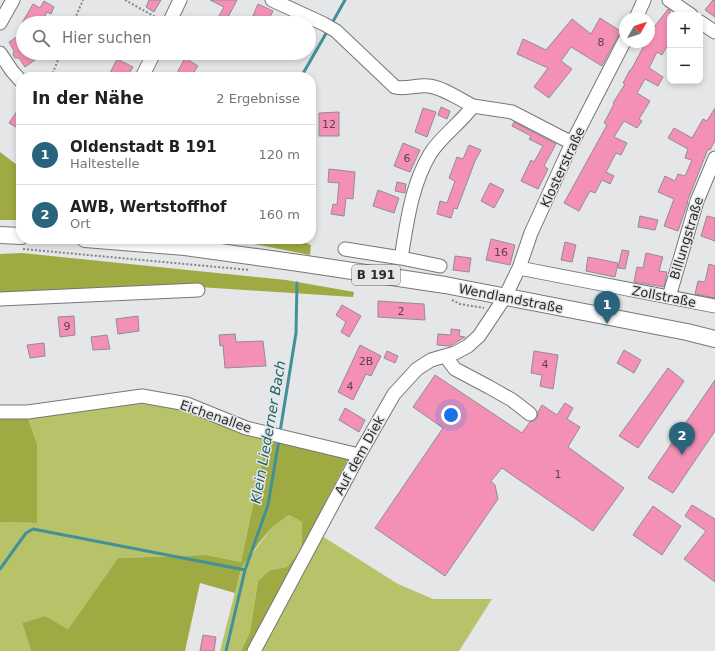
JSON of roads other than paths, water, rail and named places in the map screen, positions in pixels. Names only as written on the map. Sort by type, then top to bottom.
[{"type":"main road","points":[[0,235],[16,240]]},
{"type":"main road","name":"Wendlandstraße","points":[[148,244],[185,247],[445,285],[715,339]]},
{"type":"street","points":[[0,23],[13,0]]},
{"type":"street","points":[[168,16],[180,0]]},
{"type":"street","points":[[272,0],[307,16]]},
{"type":"street","points":[[639,12],[644,0]]},
{"type":"street","points":[[669,0],[686,12]]},
{"type":"street","points":[[316,20],[336,31],[395,87],[403,89],[429,86],[444,91],[473,106],[512,112],[572,143]]},
{"type":"street","points":[[703,24],[715,32]]},
{"type":"street","name":"Klosterstraße","points":[[505,297],[519,268],[531,234],[572,143],[621,48]]},
{"type":"street","points":[[0,53],[16,75]]},
{"type":"street","points":[[144,72],[150,60]]},
{"type":"street","points":[[401,258],[410,204],[418,178],[434,149],[444,135],[466,116],[473,106]]},
{"type":"street","name":"Billungstraße","points":[[669,298],[697,201],[715,158]]},
{"type":"street","points":[[345,249],[440,266]]},
{"type":"street","name":"Zollstraße","points":[[519,268],[715,306]]},
{"type":"street","points":[[0,299],[198,290]]},
{"type":"street","name":"Auf dem Diek","points":[[254,651],[359,455],[394,394],[417,369],[431,360],[455,353],[468,346],[479,336],[505,297]]},
{"type":"street","points":[[445,356],[455,370],[500,393],[530,414]]},
{"type":"street","name":"Eichenallee","points":[[0,412],[28,412],[142,396],[186,404],[246,428],[359,455]]},
{"type":"waterway","name":"Klein Liederner Bach","points":[[331,25],[345,0]]},
{"type":"waterway","name":"Klein Liederner Bach","points":[[316,51],[328,30]]},
{"type":"waterway","name":"Klein Liederner Bach","points":[[304,72],[311,60]]},
{"type":"waterway","name":"Klein Liederner Bach","points":[[280,432],[296,333],[297,283]]},
{"type":"waterway","name":"Klein Liederner Bach","points":[[226,651],[245,570],[268,505],[279,440]]},
{"type":"waterway","points":[[0,569],[26,533],[33,529],[245,570]]},
{"type":"place","name":"Oldenstadt B 191","points":[[607,324]]},
{"type":"place","name":"AWB, Wertstoffhof","points":[[682,455]]}]
